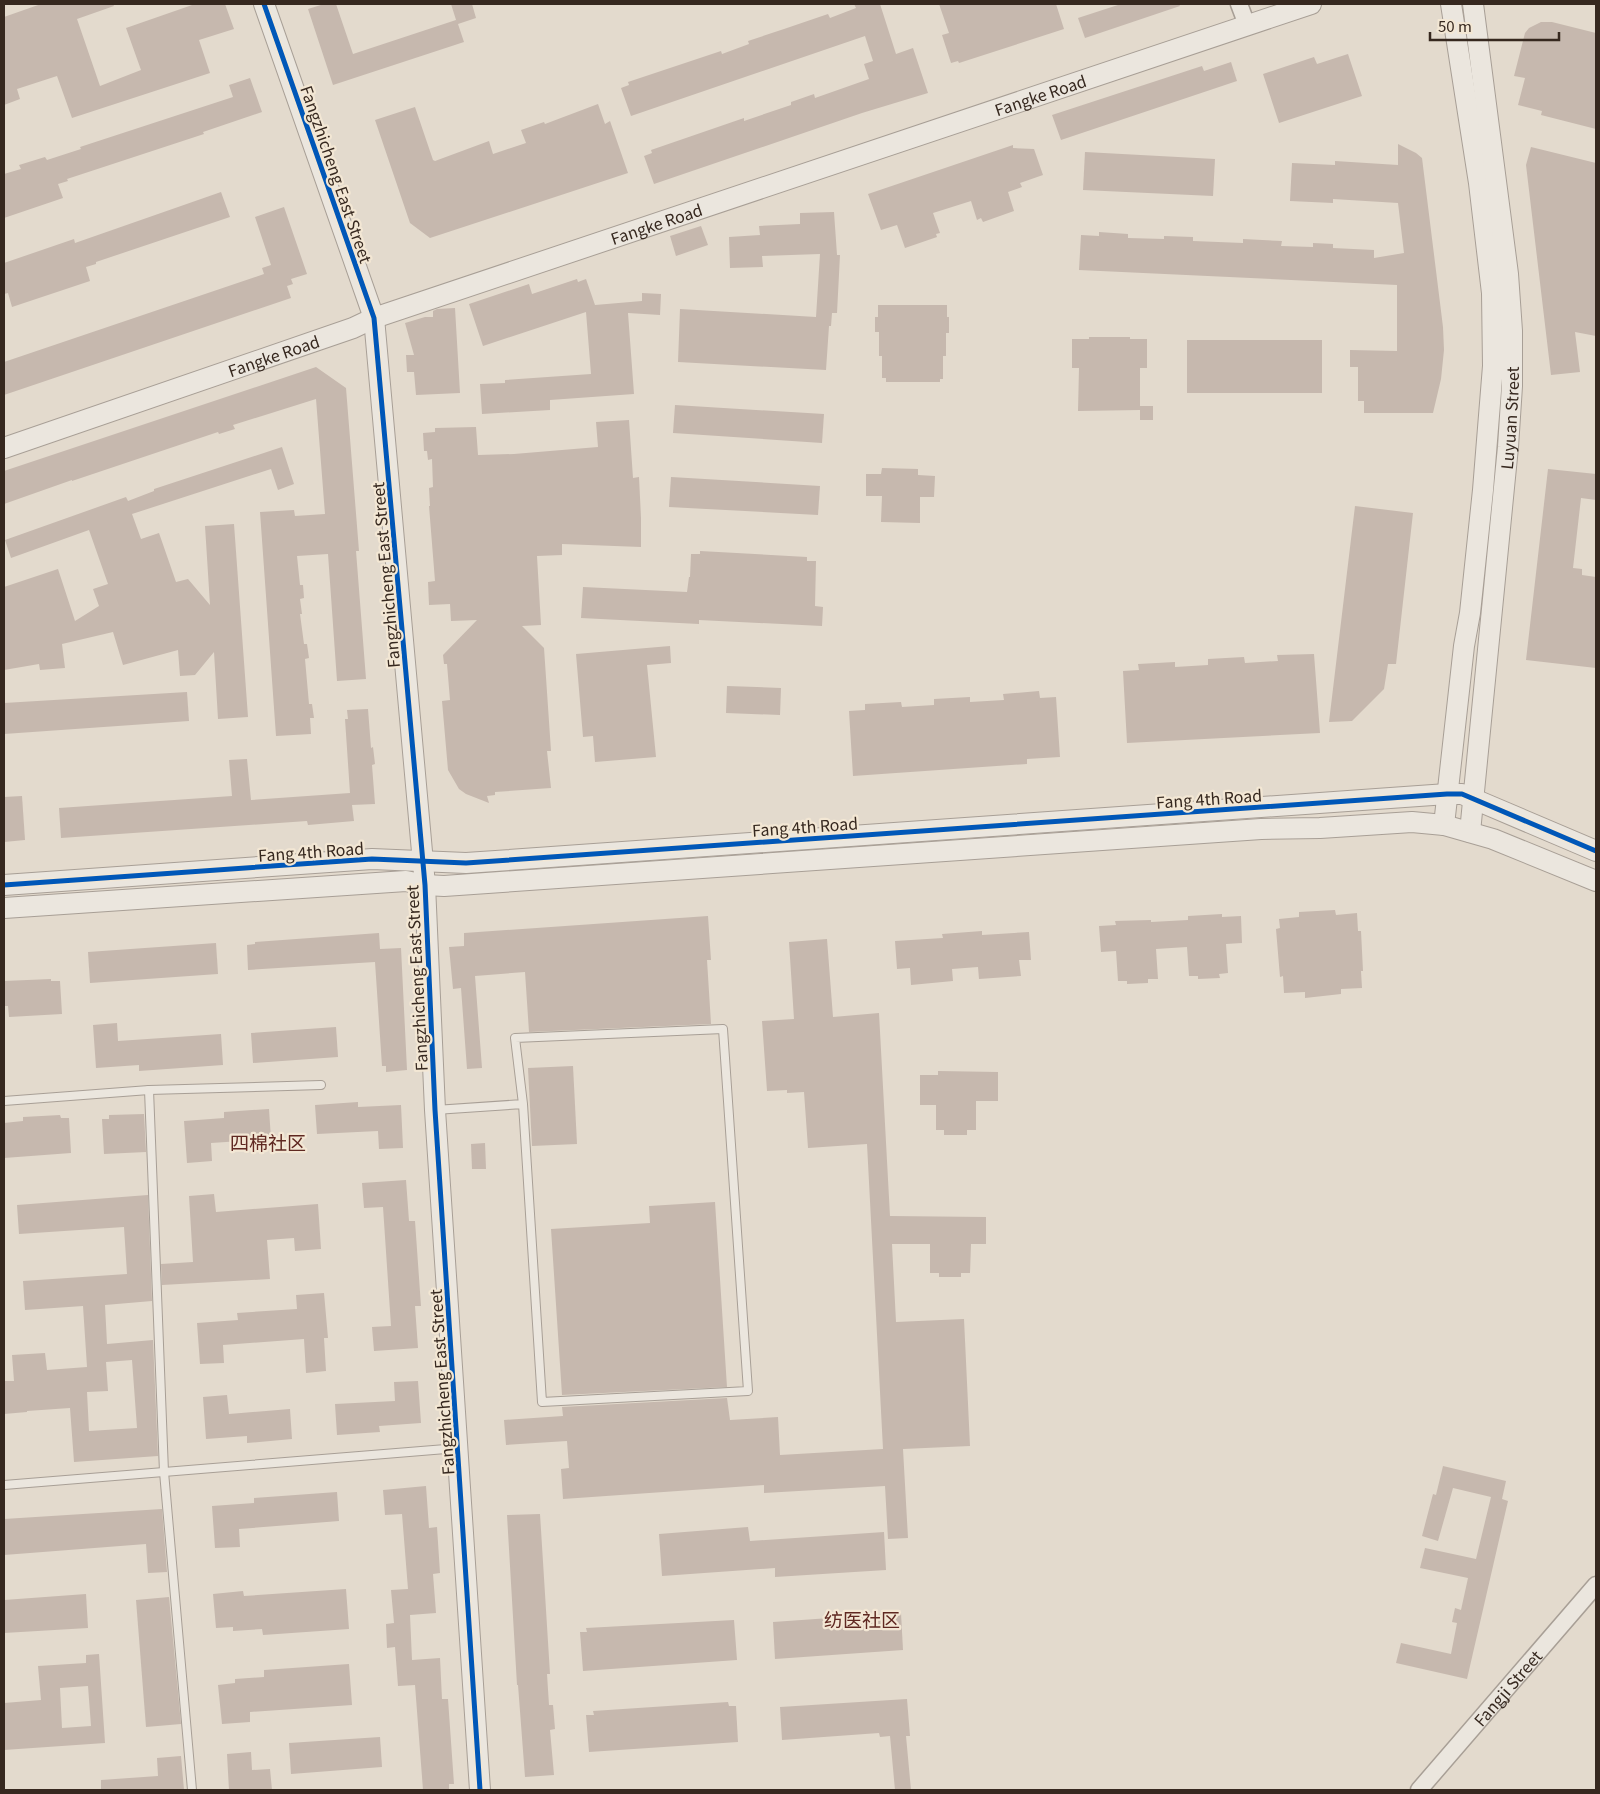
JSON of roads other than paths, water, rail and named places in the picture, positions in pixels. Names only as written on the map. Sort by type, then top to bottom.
[{"type":"street","name":"Fangzhicheng East Street","points":[[264,4],[374,318],[423,861],[436,1110],[480,1790]]},
{"type":"street","points":[[1240,4],[1247,25]]},
{"type":"street","name":"Fangke Road","points":[[4,448],[354,328],[374,318],[1311,4]]},
{"type":"street","name":"Luyuan Street","points":[[1444,825],[1463,656],[1470,613],[1483,490],[1493,366],[1492,293],[1480,192],[1451,4]]},
{"type":"street","name":"Luyuan Street","points":[[1470,832],[1508,448],[1512,386],[1512,331],[1502,220],[1473,4]]},
{"type":"street","name":"Fang 4th Road","points":[[4,884],[372,860],[466,863],[1447,794],[1462,794],[1596,851]]},
{"type":"street","points":[[4,908],[406,881],[424,885],[454,885],[1261,828],[1320,828],[1412,822],[1444,825],[1493,839],[1596,881]]},
{"type":"street","name":"Fangji Street","points":[[1419,1790],[1596,1585]]},
{"type":"lane","points":[[723,1030],[748,1391],[542,1402],[523,1104],[515,1038],[723,1030]]},
{"type":"lane","points":[[4,1101],[149,1090],[321,1085]]},
{"type":"lane","points":[[149,1090],[164,1472],[192,1790]]},
{"type":"lane","points":[[436,1110],[523,1104]]},
{"type":"lane","points":[[4,1485],[458,1448]]},
{"type":"district","name":"四棉社区","points":[[268,1141]]},
{"type":"district","name":"纺医社区","points":[[862,1618]]}]
